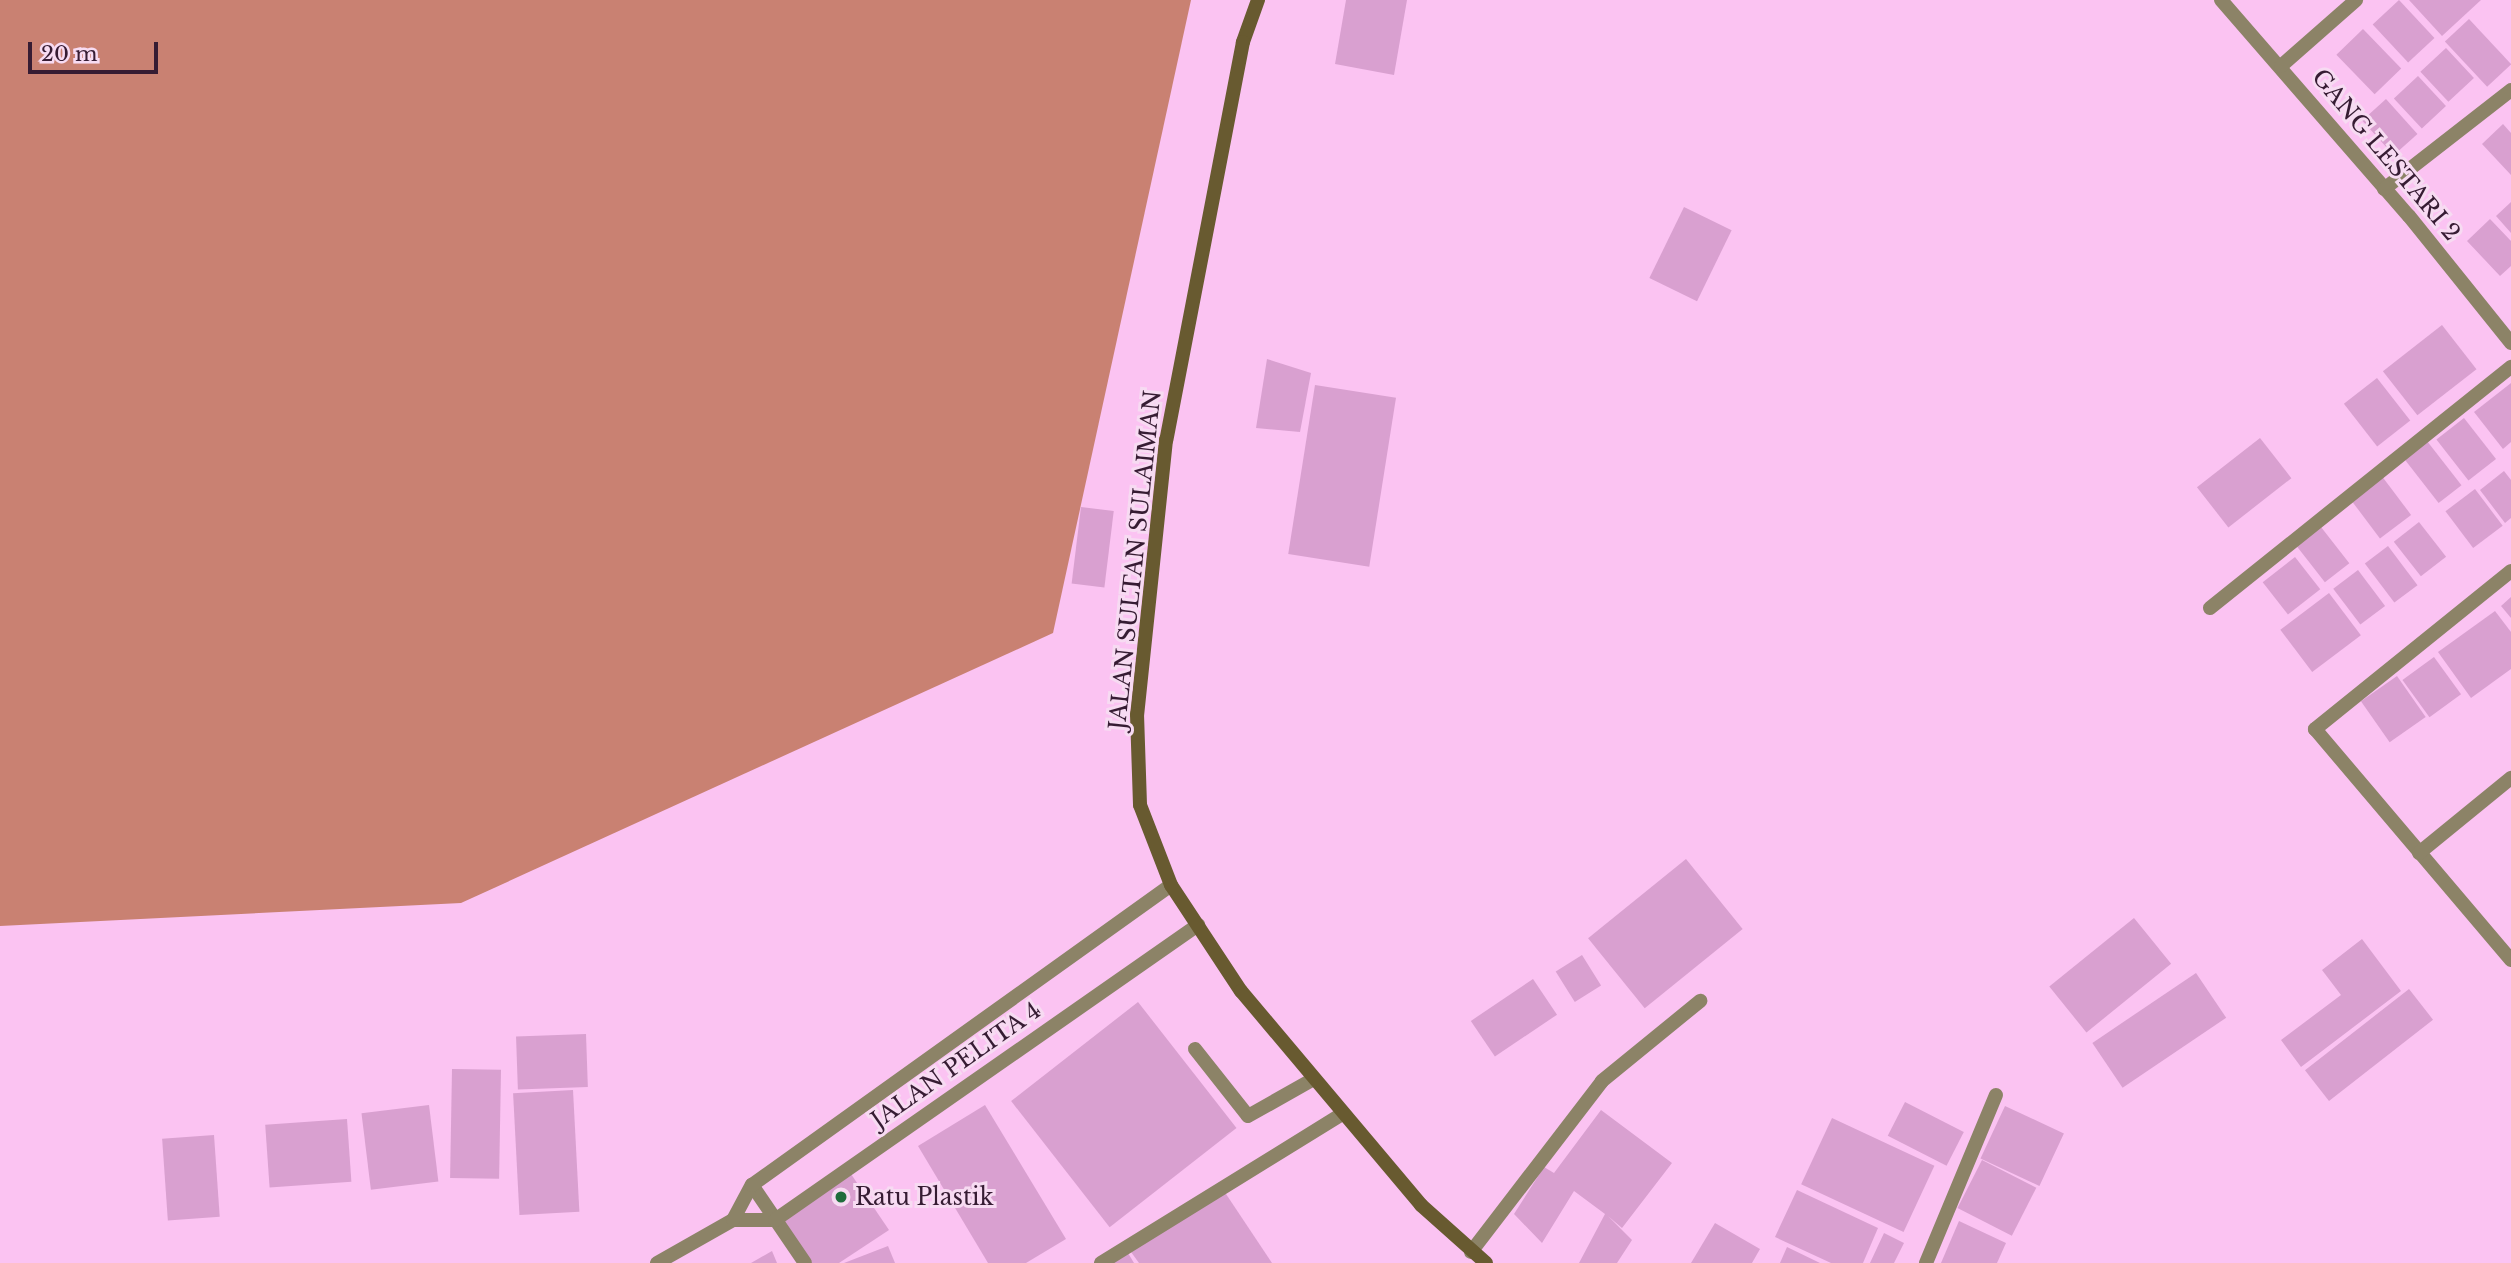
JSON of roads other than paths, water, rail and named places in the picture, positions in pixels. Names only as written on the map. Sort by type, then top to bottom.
[{"type":"main road","name":"JALAN SULTAN SULAIMAN","points":[[1258,0],[1243,42],[1166,440],[1138,714],[1140,805],[1171,886],[1241,991],[1341,1115],[1421,1205],[1486,1263]]},
{"type":"street","name":"GANG LESTARI 2","points":[[2221,0],[2281,66],[2511,343]]},
{"type":"street","points":[[2281,66],[2356,0]]},
{"type":"street","points":[[2384,189],[2511,90]]},
{"type":"street","points":[[2210,608],[2511,368]]},
{"type":"street","points":[[2511,571],[2315,729],[2511,960]]},
{"type":"street","points":[[2419,853],[2511,778]]},
{"type":"street","name":"JALAN PELITA 4","points":[[733,1220],[752,1185],[1171,886]]},
{"type":"street","name":"JALAN PELITA 4","points":[[775,1220],[1198,925]]},
{"type":"street","points":[[1471,1252],[1602,1081],[1700,1001]]},
{"type":"street","points":[[1195,1048],[1248,1116],[1312,1080]]},
{"type":"street","points":[[1926,1263],[1996,1095]]},
{"type":"street","points":[[1101,1263],[1341,1115]]},
{"type":"street","points":[[752,1185],[805,1263]]},
{"type":"street","points":[[657,1263],[733,1220],[775,1220]]},
{"type":"place","name":"Ratu Plastik","points":[[841,1197]]}]
